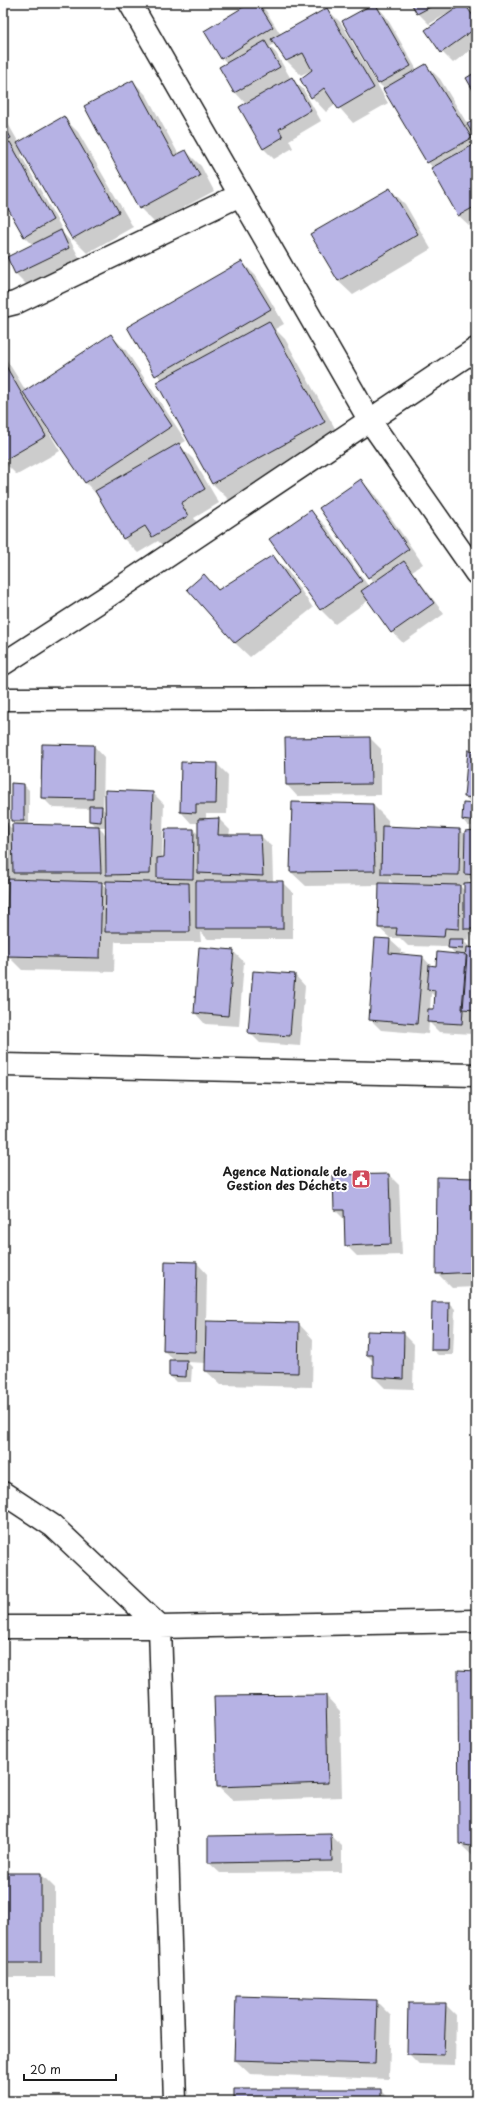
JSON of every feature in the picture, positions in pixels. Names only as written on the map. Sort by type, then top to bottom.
[{"type":"street","points":[[130,3],[370,421],[476,573]]},
{"type":"street","points":[[3,306],[14,303],[240,195]]},
{"type":"street","points":[[3,664],[476,349]]},
{"type":"street","points":[[3,699],[476,698]]},
{"type":"street","points":[[3,1065],[476,1075]]},
{"type":"street","points":[[3,1493],[53,1526],[160,1627],[175,2101]]},
{"type":"street","points":[[3,1627],[160,1627],[476,1621]]},
{"type":"building","points":[[250,3],[258,3],[273,27],[221,59],[204,31]]},
{"type":"building","points":[[375,3],[411,66],[378,84],[342,21]]},
{"type":"building","points":[[411,3],[438,3],[417,14]]},
{"type":"building","points":[[464,3],[476,20],[476,28],[441,53],[425,30]]},
{"type":"building","points":[[327,8],[374,88],[338,109],[324,88],[311,98],[300,79],[312,70],[303,53],[286,61],[271,39]]},
{"type":"building","points":[[265,41],[280,67],[234,93],[219,67]]},
{"type":"building","points":[[426,64],[472,138],[427,163],[383,89]]},
{"type":"building","points":[[476,72],[476,95],[466,78]]},
{"type":"building","points":[[292,77],[311,110],[279,129],[283,137],[263,149],[239,107]]},
{"type":"building","points":[[133,80],[174,156],[186,150],[200,176],[139,209],[84,106]]},
{"type":"building","points":[[64,116],[119,212],[72,239],[17,143]]},
{"type":"building","points":[[476,119],[476,140],[467,124]]},
{"type":"building","points":[[3,124],[11,138],[3,142]]},
{"type":"building","points":[[10,142],[53,220],[24,237],[3,200],[3,145]]},
{"type":"building","points":[[475,144],[476,206],[458,216],[431,168]]},
{"type":"building","points":[[390,188],[418,234],[338,281],[310,234]]},
{"type":"building","points":[[61,230],[69,248],[15,274],[7,257]]},
{"type":"building","points":[[242,261],[271,309],[155,376],[127,327]]},
{"type":"building","points":[[269,321],[325,422],[212,484],[156,382]]},
{"type":"building","points":[[111,334],[172,426],[85,483],[23,392]]},
{"type":"building","points":[[3,361],[46,436],[3,461]]},
{"type":"building","points":[[179,443],[205,489],[181,503],[188,516],[152,537],[145,526],[123,539],[95,491]]},
{"type":"building","points":[[361,479],[409,549],[368,578],[319,508]]},
{"type":"building","points":[[311,510],[362,581],[320,610],[269,539]]},
{"type":"building","points":[[273,555],[299,593],[235,643],[187,589],[204,574],[218,590]]},
{"type":"building","points":[[404,561],[434,603],[391,633],[361,591]]},
{"type":"building","points":[[370,737],[371,784],[286,785],[285,738]]},
{"type":"building","points":[[42,744],[94,745],[93,799],[41,798]]},
{"type":"building","points":[[468,750],[476,751],[476,798],[464,797]]},
{"type":"building","points":[[181,762],[217,763],[216,804],[196,804],[196,813],[180,812]]},
{"type":"building","points":[[11,783],[24,784],[24,821],[11,821]]},
{"type":"building","points":[[105,790],[153,792],[150,874],[106,875]]},
{"type":"building","points":[[292,802],[373,804],[375,871],[290,872]]},
{"type":"building","points":[[463,803],[476,804],[476,822],[462,820]]},
{"type":"building","points":[[89,806],[102,806],[101,822],[89,821]]},
{"type":"building","points":[[219,818],[218,835],[261,835],[263,876],[198,873],[198,819]]},
{"type":"building","points":[[3,823],[7,823],[8,870],[3,870]]},
{"type":"building","points":[[12,824],[99,826],[101,873],[13,873]]},
{"type":"building","points":[[382,826],[460,829],[459,875],[381,874]]},
{"type":"building","points":[[165,829],[194,829],[193,879],[157,878],[157,858],[164,857]]},
{"type":"building","points":[[476,830],[476,875],[464,874],[465,831]]},
{"type":"building","points":[[8,879],[102,882],[100,958],[6,956]]},
{"type":"building","points":[[106,881],[189,883],[190,932],[105,932]]},
{"type":"building","points":[[196,881],[283,881],[283,929],[196,929]]},
{"type":"building","points":[[476,882],[476,929],[464,929],[464,883]]},
{"type":"building","points":[[379,883],[460,885],[459,929],[445,928],[444,937],[396,935],[397,928],[378,928]]},
{"type":"building","points":[[375,938],[390,939],[389,953],[423,956],[417,1024],[369,1020]]},
{"type":"building","points":[[449,939],[464,939],[463,949],[448,948]]},
{"type":"building","points":[[199,947],[234,950],[228,1016],[194,1013]]},
{"type":"building","points":[[467,947],[476,948],[476,1010],[462,1009]]},
{"type":"building","points":[[437,952],[467,955],[462,1024],[427,1022],[428,1009],[434,1009],[435,990],[427,989],[429,965],[436,966]]},
{"type":"building","points":[[253,971],[295,974],[290,1036],[248,1033]]},
{"type":"building","points":[[389,1174],[391,1244],[345,1246],[344,1210],[334,1210],[333,1175]]},
{"type":"building","points":[[437,1177],[476,1178],[476,1272],[436,1274]]},
{"type":"building","points":[[165,1261],[197,1262],[195,1352],[163,1351]]},
{"type":"building","points":[[432,1302],[449,1302],[448,1350],[431,1350]]},
{"type":"building","points":[[206,1321],[299,1323],[298,1373],[205,1371]]},
{"type":"building","points":[[367,1331],[404,1332],[403,1379],[373,1377],[373,1355],[366,1355]]},
{"type":"building","points":[[169,1360],[187,1360],[186,1377],[169,1376]]},
{"type":"building","points":[[458,1670],[476,1671],[476,1847],[459,1844]]},
{"type":"building","points":[[326,1695],[328,1783],[217,1787],[214,1696]]},
{"type":"building","points":[[331,1834],[332,1861],[208,1863],[208,1836]]},
{"type":"building","points":[[3,1873],[41,1873],[41,1963],[3,1963]]},
{"type":"building","points":[[236,1996],[377,2000],[375,2064],[234,2060]]},
{"type":"building","points":[[408,2003],[446,2003],[444,2055],[407,2054]]},
{"type":"building","points":[[234,2089],[381,2089],[381,2101],[234,2101]]},
{"type":"place","name":"Agence Nationale de Gestion des Déchets","points":[[361,1179]]}]
